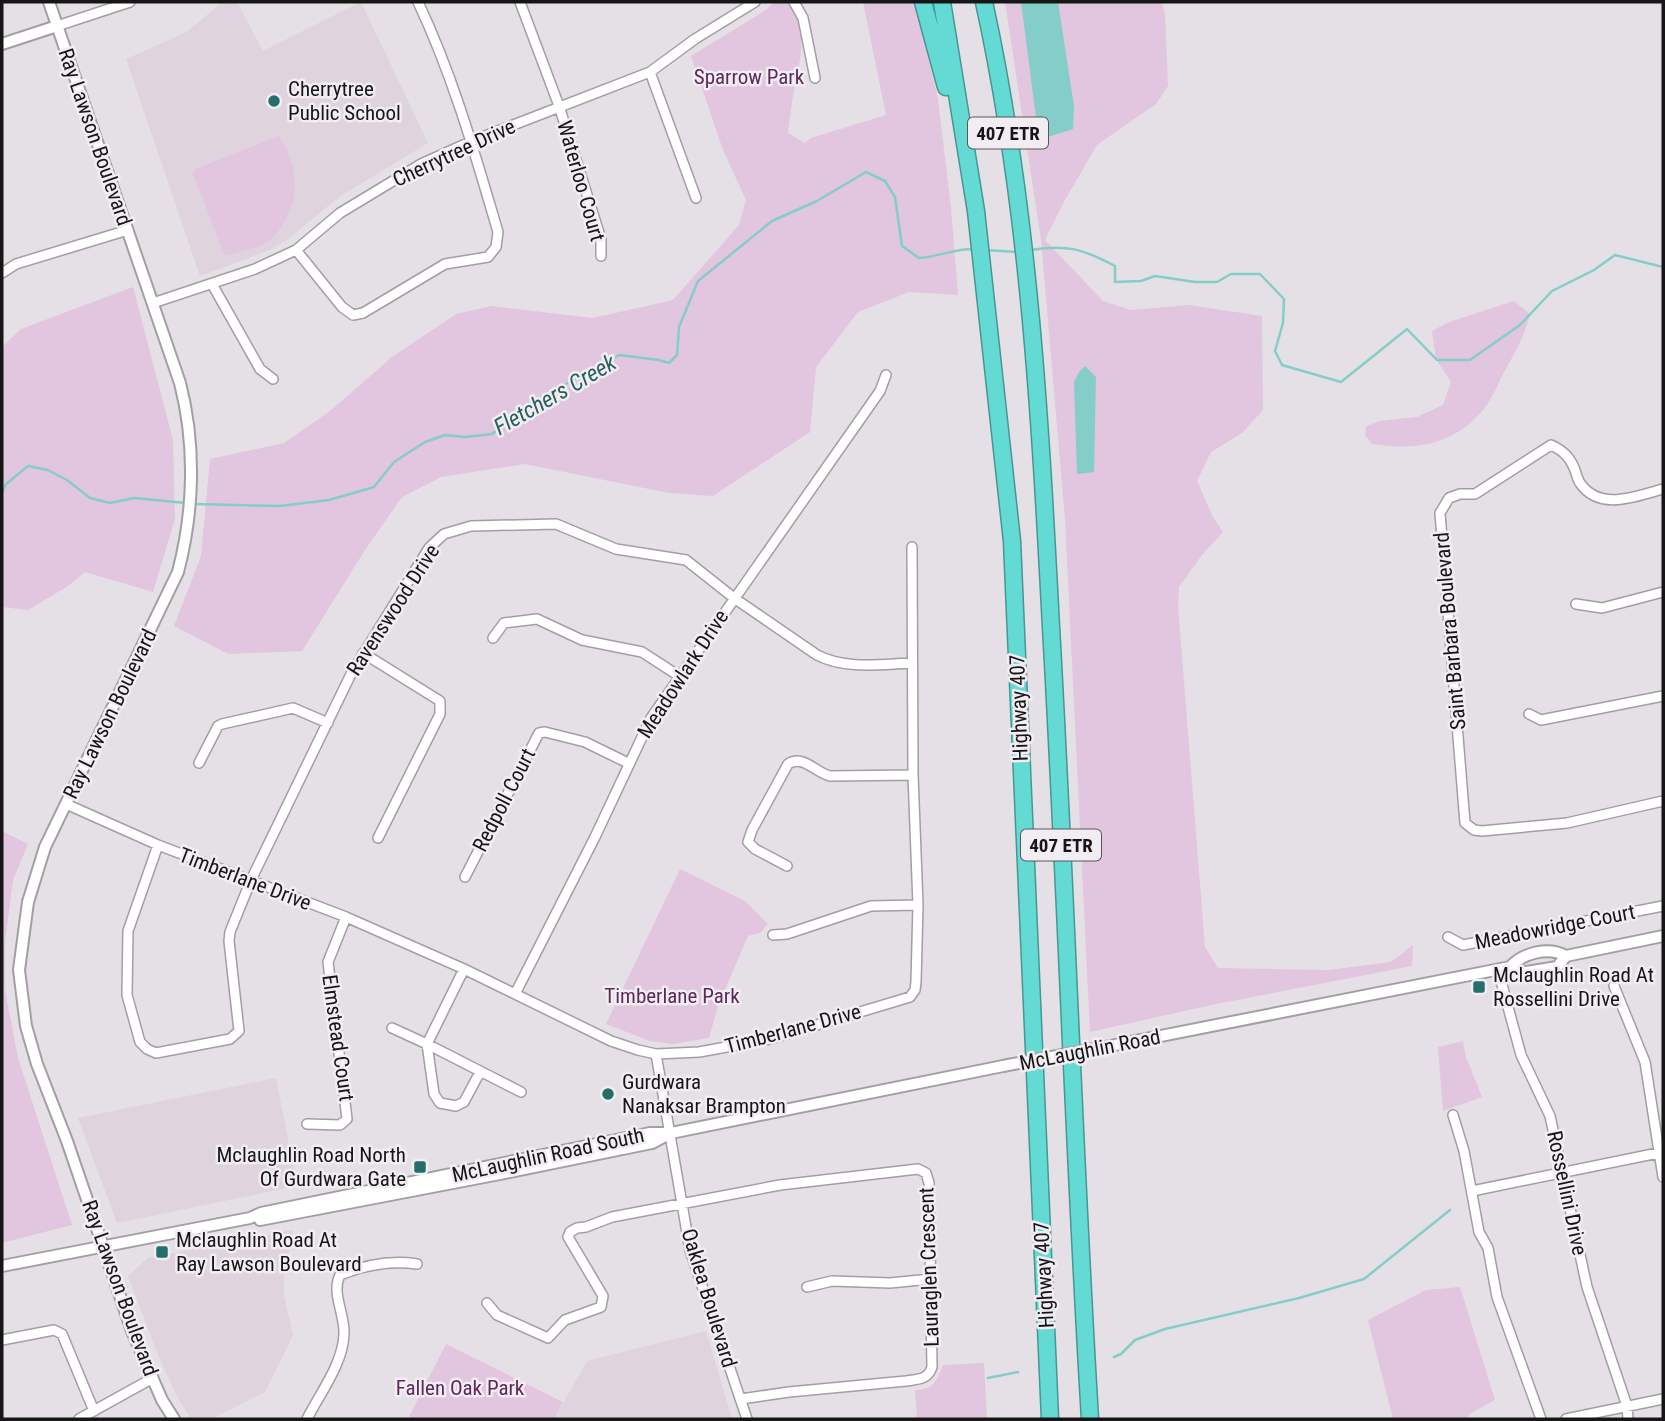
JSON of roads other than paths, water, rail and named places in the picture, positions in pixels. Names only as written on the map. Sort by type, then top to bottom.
[{"type":"highway","points":[[923,2],[947,93],[959,115]]},
{"type":"highway","name":"Highway 407","points":[[942,2],[976,211],[1012,541],[1031,1022],[1051,1419]]},
{"type":"highway","name":"Highway 407","points":[[984,2],[996,57],[1019,209],[1041,430],[1091,1416]]},
{"type":"highway","points":[[995,2],[999,36],[996,57]]},
{"type":"street","name":"Ray Lawson Boulevard","points":[[49,2],[188,413],[191,455],[185,547],[178,572],[35,873],[23,928],[19,971],[26,1026],[37,1064],[104,1246],[132,1331],[162,1400],[174,1419]]},
{"type":"street","points":[[2,44],[130,2]]},
{"type":"street","points":[[296,250],[342,307],[353,315],[363,313],[445,264],[488,257],[496,247],[498,232],[472,141],[436,40],[418,2]]},
{"type":"street","name":"Waterloo Court","points":[[520,2],[559,106],[601,239],[601,256]]},
{"type":"street","name":"Cherrytree Drive","points":[[153,303],[255,269],[296,250],[349,207],[421,164],[559,106],[650,72],[695,39],[755,2]]},
{"type":"street","points":[[794,2],[803,19],[815,78]]},
{"type":"street","points":[[650,72],[696,198]]},
{"type":"street","points":[[2,273],[16,264],[128,230]]},
{"type":"street","points":[[212,284],[260,369],[273,379]]},
{"type":"street","name":"Meadowlark Drive","points":[[515,994],[595,837],[651,718],[880,391],[886,375]]},
{"type":"street","name":"Saint Barbara Boulevard","points":[[1663,489],[1623,500],[1607,501],[1579,483],[1565,452],[1551,445],[1475,494],[1460,494],[1448,498],[1440,513],[1465,822],[1474,830],[1482,831],[1567,823],[1663,801]]},
{"type":"street","name":"Ravenswood Drive","points":[[158,845],[128,931],[127,995],[140,1042],[146,1049],[156,1053],[230,1039],[239,1031],[229,941],[230,932],[251,880],[363,653],[429,548],[444,534],[471,526],[556,524],[616,549],[686,560],[734,598],[830,662],[912,663]]},
{"type":"street","name":"Timberlane Drive","points":[[66,804],[158,845],[346,918],[464,969],[611,1041],[656,1054],[705,1052],[770,1039],[910,997],[916,982],[918,905],[913,775],[912,547]]},
{"type":"street","points":[[1576,604],[1602,608],[1663,592]]},
{"type":"street","points":[[494,638],[504,623],[537,619],[582,640],[642,652],[679,676]]},
{"type":"street","points":[[363,653],[440,701],[441,707],[440,714],[378,838]]},
{"type":"street","points":[[1529,713],[1541,720],[1663,696]]},
{"type":"street","points":[[199,763],[218,726],[222,724],[293,708],[328,723]]},
{"type":"street","name":"Redpoll Court","points":[[465,877],[539,733],[545,732],[585,742],[628,763]]},
{"type":"street","points":[[787,866],[755,849],[748,842],[788,764],[794,760],[800,761],[830,776],[913,775]]},
{"type":"street","points":[[773,936],[787,934],[871,906],[918,905]]},
{"type":"street","name":"Meadowridge Court","points":[[1448,937],[1463,945],[1663,906]]},
{"type":"street","name":"Elmstead Court","points":[[307,1124],[340,1125],[347,1119],[328,962],[346,918]]},
{"type":"street","name":"McLaughlin Road","points":[[1504,968],[1520,973],[1557,967],[1566,956],[1663,936]]},
{"type":"street","name":"McLaughlin Road","points":[[671,1133],[1504,968],[1519,957],[1555,950],[1566,956]]},
{"type":"street","name":"Rossellini Drive","points":[[1504,968],[1521,1055],[1550,1116],[1587,1287],[1627,1406],[1628,1419]]},
{"type":"street","points":[[464,969],[427,1044],[433,1094],[440,1104],[454,1106],[464,1102],[480,1072]]},
{"type":"street","points":[[1614,986],[1645,1062],[1663,1177]]},
{"type":"street","points":[[392,1028],[521,1092]]},
{"type":"street","name":"Oaklea Boulevard","points":[[656,1054],[690,1250],[747,1419]]},
{"type":"street","points":[[1453,1115],[1464,1151],[1479,1232],[1488,1248],[1497,1297],[1541,1419]]},
{"type":"street","name":"McLaughlin Road South","points":[[2,1266],[250,1218],[261,1213],[650,1133],[671,1133]]},
{"type":"street","points":[[1472,1191],[1661,1152]]},
{"type":"street","name":"Lauraglen Crescent","points":[[683,1204],[780,1185],[918,1169],[926,1173],[929,1183],[930,1374],[924,1378],[741,1399]]},
{"type":"street","points":[[487,1303],[497,1315],[543,1338],[552,1336],[565,1320],[601,1307],[603,1302],[603,1296],[577,1249],[571,1244],[568,1237],[570,1232],[612,1217],[683,1204]]},
{"type":"street","points":[[307,1419],[342,1350],[343,1314],[336,1289],[340,1275],[354,1269],[389,1263],[417,1264]]},
{"type":"street","points":[[807,1287],[832,1281],[890,1283],[931,1279]]},
{"type":"street","points":[[2,1340],[54,1330],[62,1334],[94,1412]]},
{"type":"street","points":[[79,1419],[153,1378]]},
{"type":"street","points":[[1566,1419],[1663,1399]]},
{"type":"water","points":[[1021,2],[1058,2],[1074,106],[1073,129],[1039,140]]},
{"type":"water","points":[[1085,366],[1096,377],[1094,472],[1077,474],[1074,382]]},
{"type":"waterway","name":"Fletchers Creek","points":[[193,504],[280,506],[329,500],[374,487],[394,462],[425,442],[445,435],[465,437],[492,434],[533,402],[619,355],[669,363],[677,355],[679,327],[698,281],[772,221],[817,201],[866,172],[885,181],[895,197],[902,246],[919,258],[975,249]]},
{"type":"waterway","name":"Fletchers Creek","points":[[1031,250],[1065,248],[1093,255],[1115,266],[1115,282],[1141,281],[1155,276],[1195,282],[1217,282],[1231,274],[1260,274],[1284,299],[1283,323],[1275,351],[1282,365],[1341,382],[1407,329],[1437,360],[1470,360],[1520,325],[1552,291],[1594,270],[1615,255],[1663,267]]},
{"type":"waterway","name":"Fletchers Creek","points":[[985,250],[1017,252]]},
{"type":"waterway","name":"Fletchers Creek","points":[[2,493],[5,485],[28,466],[48,470],[67,480],[90,498],[110,503],[134,498],[186,503]]},
{"type":"waterway","points":[[1114,1357],[1135,1340],[1165,1329],[1299,1298],[1364,1279],[1450,1210]]},
{"type":"waterway","points":[[988,1378],[1018,1372]]},
{"type":"place","name":"Cherrytree Public School","points":[[274,101]]},
{"type":"place","name":"Mclaughlin Road At Rossellini Drive","points":[[1479,987]]},
{"type":"place","name":"Gurdwara Nanaksar Brampton","points":[[608,1094]]},
{"type":"place","name":"Mclaughlin Road North Of Gurdwara Gate","points":[[420,1167]]},
{"type":"place","name":"Mclaughlin Road At Ray Lawson Boulevard","points":[[162,1252]]},
{"type":"park label","name":"Sparrow Park","points":[[749,77]]},
{"type":"park label","name":"Timberlane Park","points":[[672,996]]},
{"type":"park label","name":"Fallen Oak Park","points":[[460,1388]]}]
